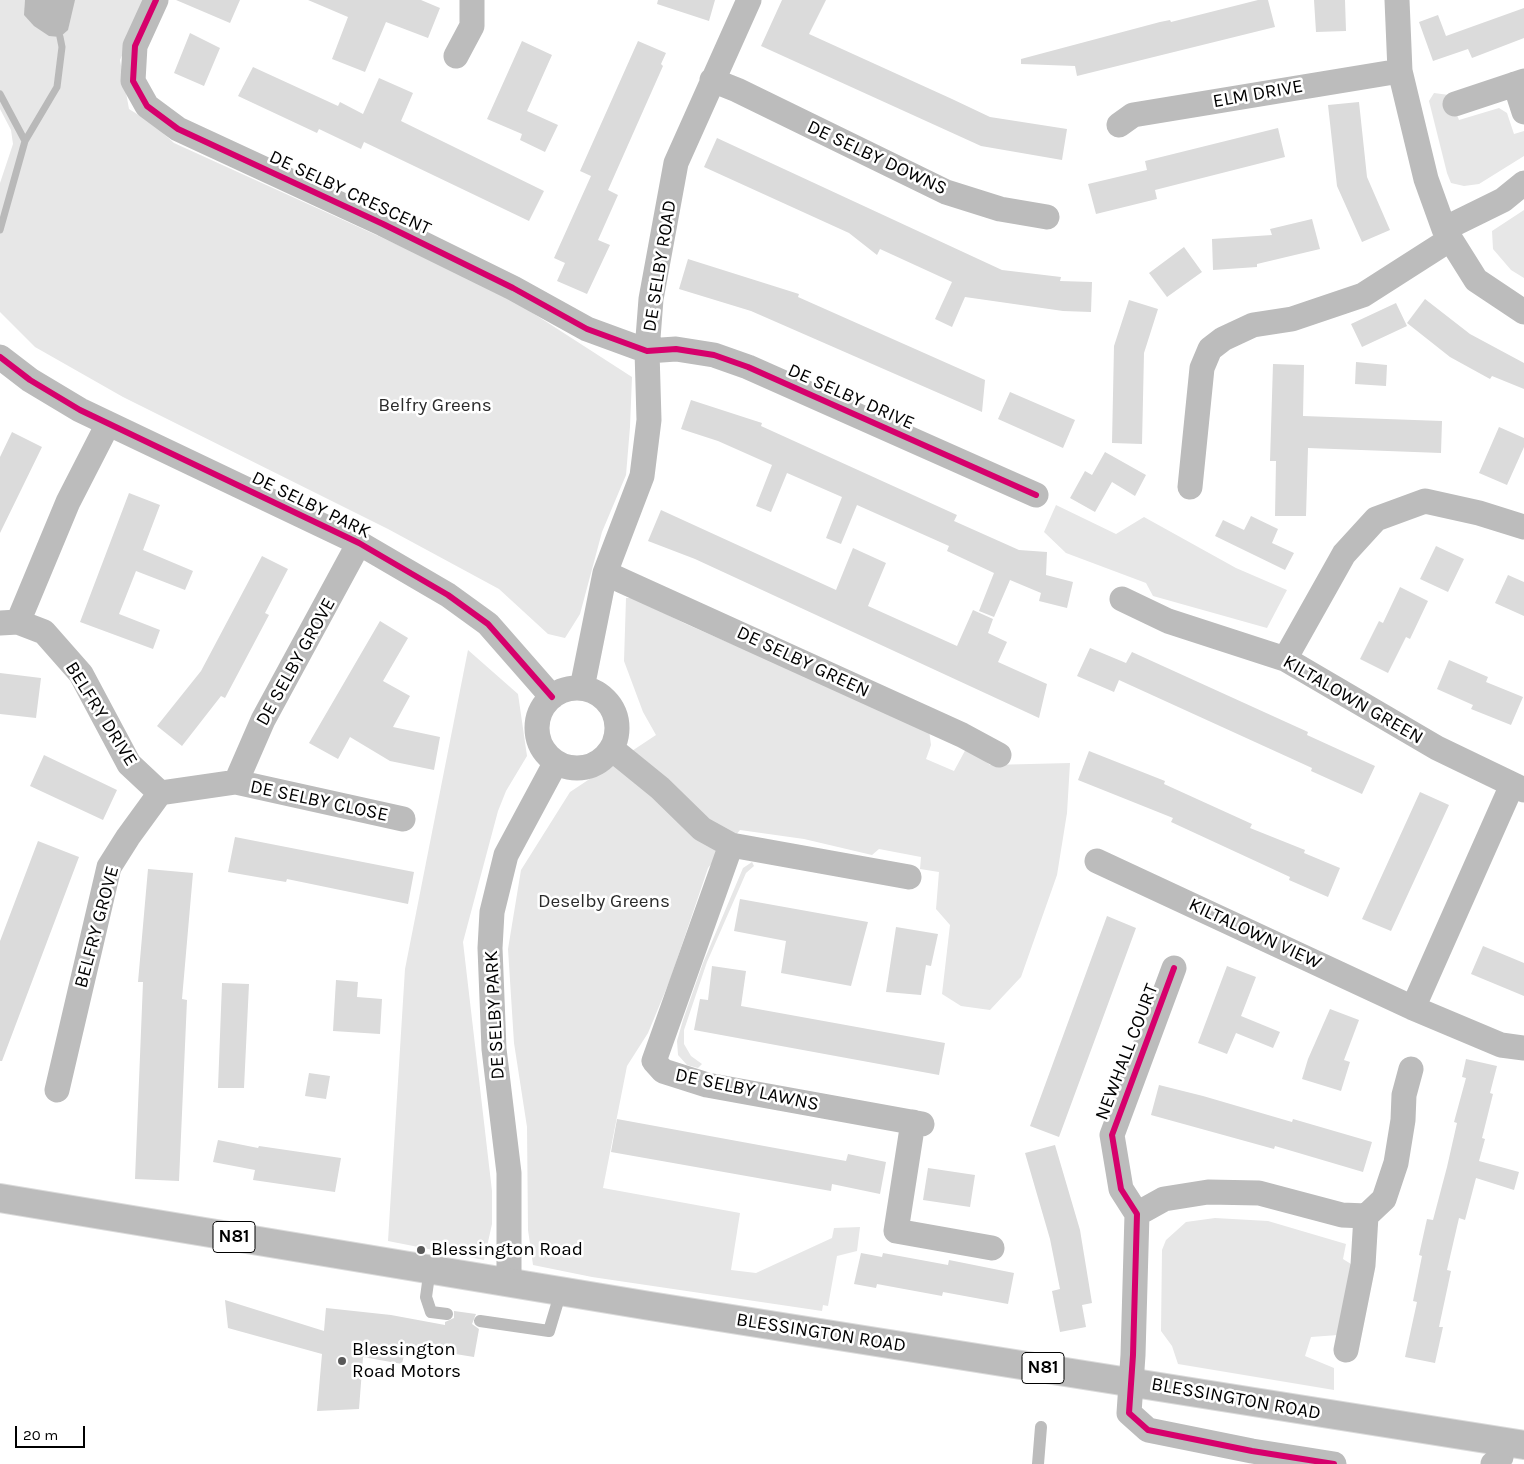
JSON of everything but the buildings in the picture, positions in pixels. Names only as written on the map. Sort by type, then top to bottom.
[{"type":"main road","name":"BLESSINGTON ROAD","points":[[0,1198],[561,1291],[1130,1381],[1506,1450]]},
{"type":"street","name":"DE SELBY CRESCENT","points":[[156,0],[135,46],[133,81],[147,106],[178,129],[392,228],[513,288],[587,328],[647,351]]},
{"type":"street","points":[[456,56],[472,26],[472,0]]},
{"type":"street","name":"DE SELBY ROAD","points":[[582,688],[606,573],[642,476],[649,420],[647,351],[651,300],[676,163],[749,0]]},
{"type":"street","points":[[1398,0],[1400,71],[1426,179],[1447,235],[1476,280],[1524,312]]},
{"type":"street","name":"ELM DRIVE","points":[[1119,124],[1133,115],[1400,71]]},
{"type":"street","name":"DE SELBY DOWNS","points":[[712,80],[946,192],[1000,209],[1048,218]]},
{"type":"street","points":[[1455,104],[1520,82],[1524,112]]},
{"type":"street","points":[[1190,487],[1202,368],[1210,350],[1223,339],[1253,326],[1292,319],[1363,295],[1447,235],[1503,200],[1524,183]]},
{"type":"street","name":"DE SELBY DRIVE","points":[[647,351],[676,349],[714,355],[748,367],[1036,495]]},
{"type":"street","name":"DE SELBY PARK","points":[[0,357],[30,380],[108,424],[359,544],[448,595],[488,624],[552,697]]},
{"type":"street","points":[[9,622],[108,424]]},
{"type":"street","points":[[1285,659],[1344,554],[1376,520],[1425,502],[1478,513],[1524,527]]},
{"type":"street","name":"DE SELBY GROVE","points":[[236,782],[263,720],[359,544]]},
{"type":"street","name":"DE SELBY GREEN","points":[[606,573],[962,734],[999,755]]},
{"type":"street","name":"KILTALOWN GREEN","points":[[1122,599],[1168,621],[1285,659],[1437,748],[1518,788]]},
{"type":"street","name":"BELFRY DRIVE","points":[[9,622],[44,632],[81,674],[129,764],[160,793]]},
{"type":"street","points":[[572,688],[582,688],[595,692],[606,699],[614,710],[618,723],[617,736],[612,749],[604,758],[593,765],[580,768],[568,767],[556,762],[546,754],[540,743],[537,730],[538,718],[543,706],[552,697],[572,688]]},
{"type":"street","points":[[612,749],[660,788],[702,829],[732,845],[909,877]]},
{"type":"street","name":"DE SELBY PARK","points":[[509,1282],[509,1173],[494,1048],[490,948],[492,912],[506,855],[531,805],[556,762]]},
{"type":"street","points":[[160,793],[211,784],[236,782]]},
{"type":"street","name":"DE SELBY CLOSE","points":[[236,782],[403,819]]},
{"type":"street","points":[[1413,1008],[1518,788]]},
{"type":"street","name":"BELFRY GROVE","points":[[57,1090],[109,867],[160,793]]},
{"type":"street","name":"DE SELBY LAWNS","points":[[732,845],[654,1062],[666,1073],[707,1084],[918,1123],[896,1231],[992,1248]]},
{"type":"street","name":"KILTALOWN VIEW","points":[[1098,861],[1413,1008],[1501,1045],[1524,1048]]},
{"type":"street","name":"NEWHALL COURT","points":[[1137,1214],[1122,1189],[1112,1135],[1174,968]]},
{"type":"street","points":[[1346,1350],[1363,1265],[1366,1216],[1384,1199],[1396,1164],[1403,1120],[1404,1095],[1411,1069]]},
{"type":"street","points":[[1334,1464],[1252,1451],[1148,1430],[1129,1413],[1134,1343],[1137,1214],[1164,1199],[1208,1192],[1259,1194],[1342,1215],[1366,1216]]},
{"type":"lane","points":[[430,1268],[426,1296],[431,1312],[447,1314]]},
{"type":"lane","points":[[480,1321],[549,1331],[561,1291]]},
{"type":"lane","points":[[1038,1464],[1041,1427]]},
{"type":"green space","name":"Belfry Greens","points":[[0,0],[146,0],[120,60],[129,109],[153,124],[174,143],[497,290],[632,377],[626,475],[602,532],[580,614],[565,638],[548,634],[499,589],[388,529],[123,397],[35,347],[0,312],[0,183],[13,144],[11,130],[0,109]]},
{"type":"green space","points":[[1434,93],[1449,95],[1459,120],[1499,108],[1507,113],[1514,134],[1524,131],[1524,156],[1479,184],[1464,186],[1451,183],[1429,101]]},
{"type":"green space","points":[[1524,210],[1524,278],[1511,270],[1493,249],[1492,231]]},
{"type":"green space","points":[[1056,505],[1116,534],[1144,517],[1236,568],[1287,590],[1267,628],[1153,596],[1146,583],[1066,553],[1044,532]]},
{"type":"green space","name":"Deselby Greens","points":[[626,598],[634,598],[686,624],[929,730],[931,745],[926,759],[954,771],[967,747],[990,765],[1070,763],[1067,813],[1057,875],[1021,977],[990,1010],[961,1006],[942,994],[950,925],[936,909],[939,872],[920,869],[921,857],[879,849],[872,855],[804,839],[740,830],[708,868],[670,980],[648,1033],[627,1066],[603,1188],[740,1213],[731,1270],[756,1273],[832,1238],[834,1228],[860,1227],[857,1251],[837,1256],[828,1306],[823,1305],[822,1311],[592,1277],[533,1265],[528,1230],[527,1127],[514,1043],[508,949],[521,870],[570,792],[656,735],[643,712],[624,661]]},
{"type":"green space","points":[[468,650],[518,694],[527,756],[506,791],[498,811],[463,942],[492,1191],[492,1224],[484,1260],[388,1241],[405,969]]},
{"type":"green space","points":[[752,862],[754,866],[746,873],[707,962],[684,1030],[684,1044],[691,1056],[702,1064],[698,1068],[687,1065],[678,1055],[677,1041],[683,1020],[703,963],[743,868]]},
{"type":"green space","points":[[1215,1218],[1268,1221],[1346,1244],[1343,1259],[1351,1264],[1338,1335],[1311,1337],[1305,1356],[1334,1368],[1334,1390],[1178,1364],[1172,1346],[1161,1331],[1162,1250],[1166,1240],[1186,1222]]},
{"type":"shaded area","points":[[25,0],[75,0],[68,30],[60,37],[49,36],[34,26],[24,15]]},
{"type":"waterway","points":[[25,141],[57,87],[62,47],[60,37]]},
{"type":"waterway","points":[[0,94],[25,141],[0,230]]},
{"type":"cycle path","points":[[156,0],[135,46],[133,81],[147,106],[178,129],[383,224],[513,288],[587,329],[647,351],[676,349],[714,355],[748,367],[1036,495]]},
{"type":"cycle path","points":[[0,357],[30,380],[80,410],[359,543],[448,595],[488,624],[552,697]]},
{"type":"cycle path","points":[[1174,968],[1112,1135],[1121,1189],[1137,1214],[1133,1355],[1129,1413],[1148,1430],[1252,1451],[1334,1464]]},
{"type":"place","name":"Blessington Road","points":[[421,1250]]},
{"type":"place","name":"Blessington Road Motors","points":[[342,1361]]}]
